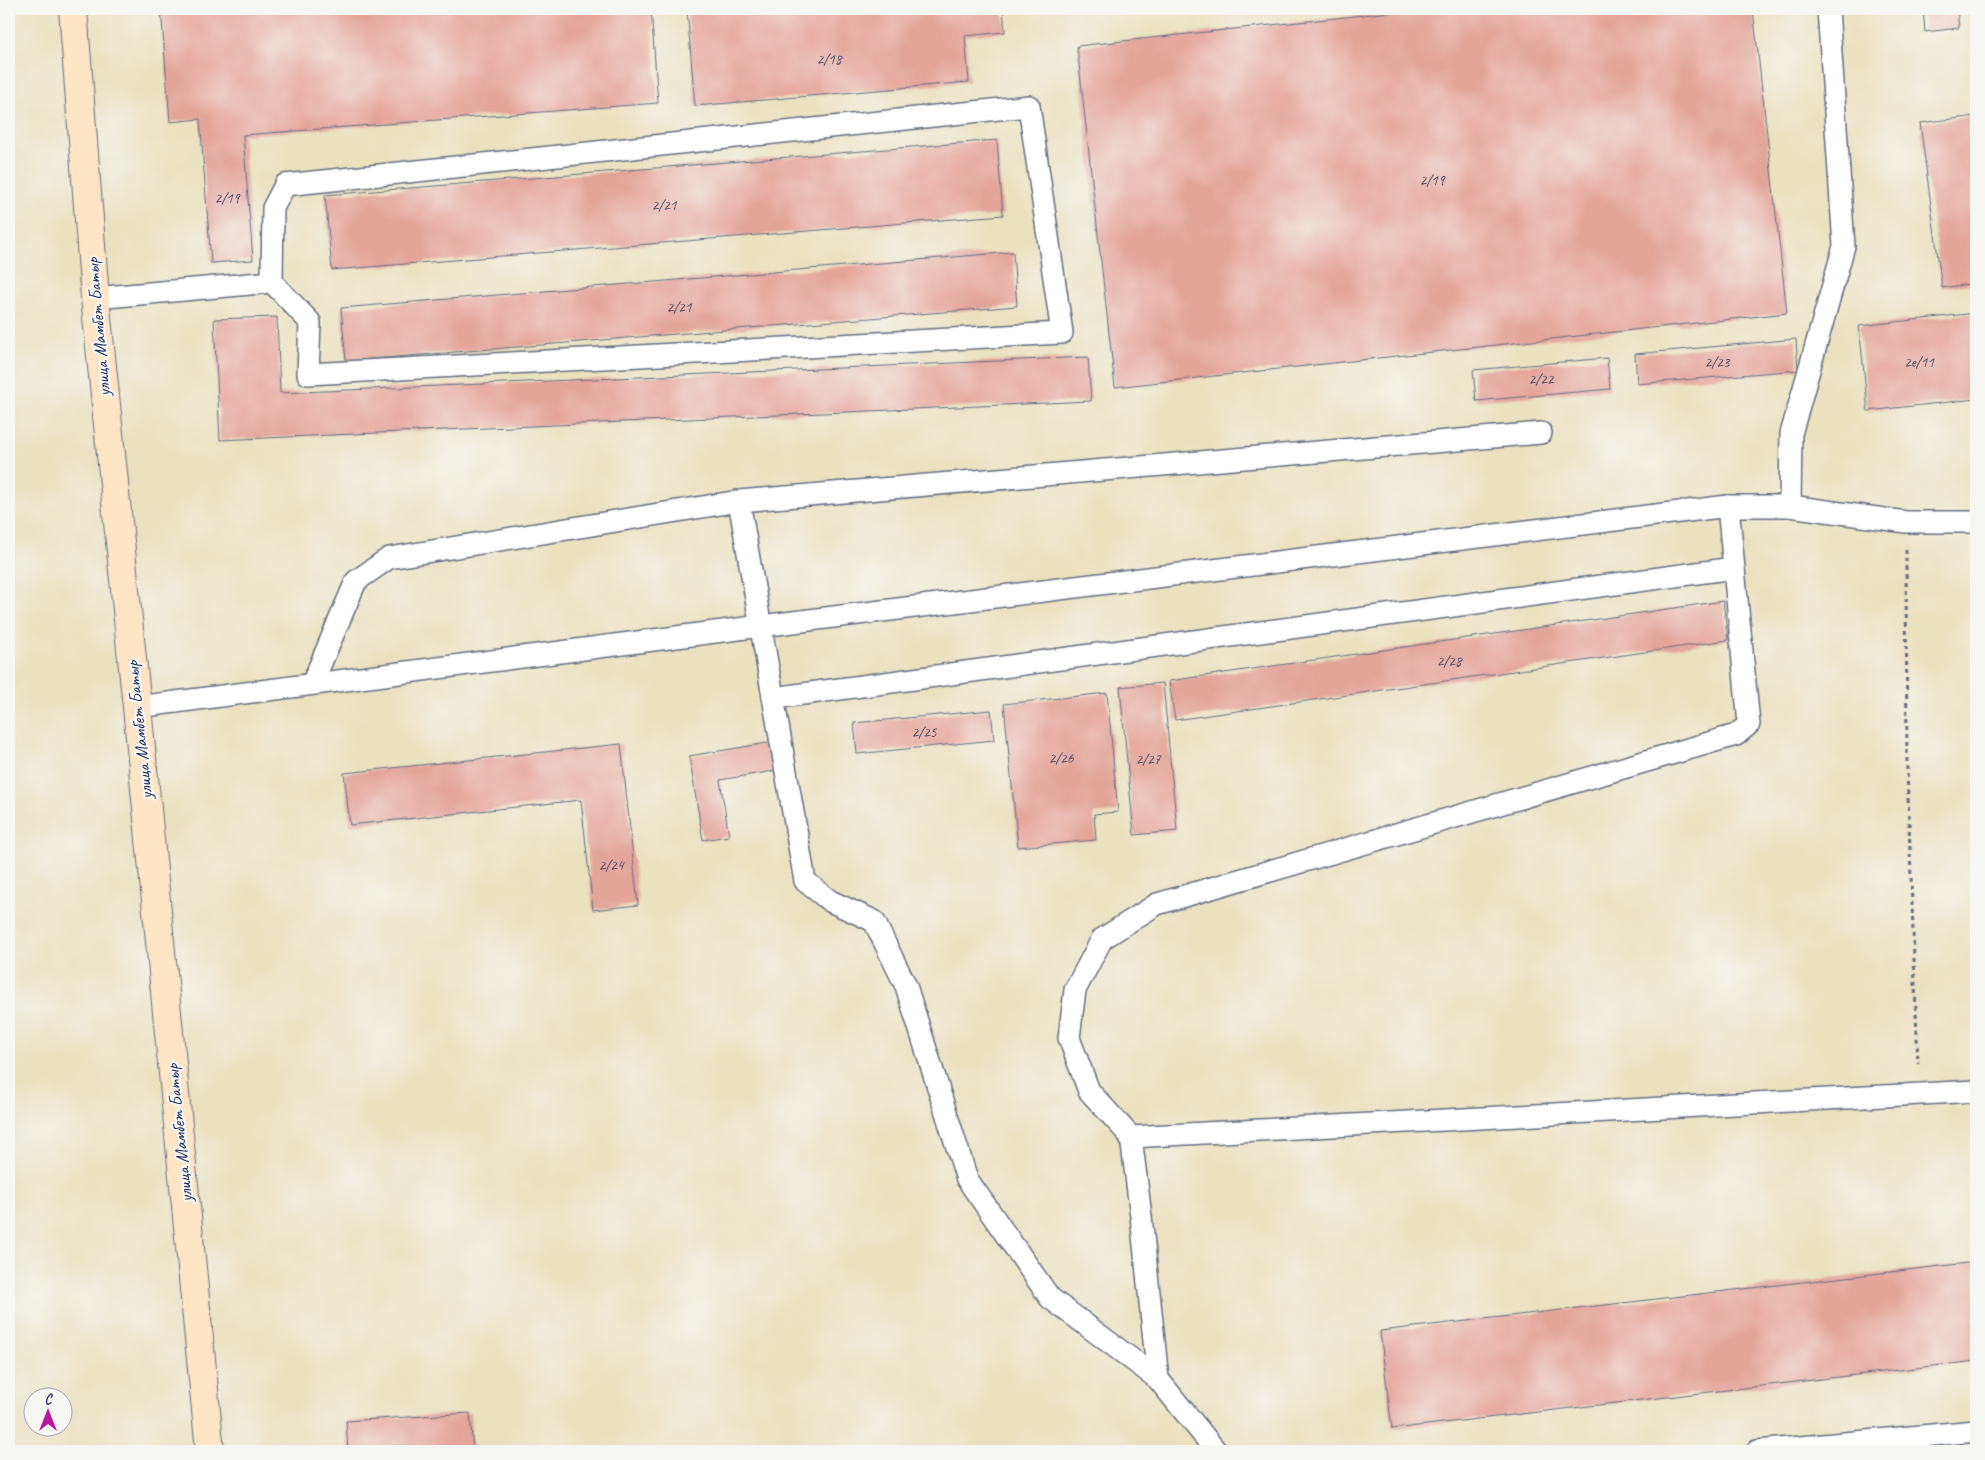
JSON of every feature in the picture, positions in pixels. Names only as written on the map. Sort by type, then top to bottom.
[{"type":"main road","name":"улица Мамбет Батыр","points":[[73,9],[95,298],[210,1451]]},
{"type":"lane","points":[[1790,506],[1791,434],[1844,246],[1828,9]]},
{"type":"lane","points":[[1029,106],[1062,333],[308,374],[310,322],[272,282],[273,208],[285,184],[1029,106]]},
{"type":"lane","points":[[95,298],[272,282]]},
{"type":"lane","points":[[312,684],[356,581],[390,558],[739,501],[1541,433]]},
{"type":"lane","points":[[739,501],[806,881],[830,901],[874,921],[906,986],[967,1179],[1050,1298],[1158,1379],[1216,1451]]},
{"type":"lane","points":[[1158,1379],[1144,1235],[1131,1137],[1089,1091],[1069,1038],[1075,990],[1102,939],[1157,904],[1736,735],[1749,724],[1728,506]]},
{"type":"lane","points":[[137,707],[761,626],[1728,506],[1790,506],[1906,522],[1976,522]]},
{"type":"lane","points":[[773,698],[1734,568]]},
{"type":"lane","points":[[1131,1137],[1976,1091]]},
{"type":"lane","points":[[1757,1451],[1976,1431]]},
{"type":"path","points":[[1906,522],[1907,769],[1919,1094]]},
{"type":"building","points":[[161,9],[651,9],[658,103],[243,135],[253,260],[211,263],[200,119],[170,122]]},
{"type":"building","points":[[687,9],[1003,9],[1005,32],[965,36],[969,82],[695,106]]},
{"type":"building","points":[[1419,9],[1753,9],[1787,313],[1115,387],[1077,46]]},
{"type":"building","points":[[1923,9],[1957,9],[1959,28],[1925,32]]},
{"type":"building","points":[[1976,116],[1976,283],[1942,288],[1920,123]]},
{"type":"building","points":[[997,140],[1003,215],[332,270],[325,195]]},
{"type":"building","points":[[1013,252],[1017,306],[346,361],[341,308]]},
{"type":"building","points":[[1976,313],[1976,399],[1868,411],[1859,326]]},
{"type":"building","points":[[277,317],[280,393],[1088,357],[1091,401],[220,440],[214,319]]},
{"type":"building","points":[[1796,339],[1798,370],[1637,384],[1635,354]]},
{"type":"building","points":[[1607,358],[1610,389],[1476,401],[1473,370]]},
{"type":"building","points":[[1723,601],[1728,640],[1175,720],[1169,681]]},
{"type":"building","points":[[1163,683],[1177,831],[1134,835],[1120,687]]},
{"type":"building","points":[[1107,693],[1118,812],[1094,814],[1096,840],[1018,847],[1004,704]]},
{"type":"building","points":[[991,710],[994,740],[857,754],[854,723]]},
{"type":"building","points":[[780,741],[785,769],[720,780],[729,836],[703,840],[689,756]]},
{"type":"building","points":[[621,744],[638,905],[593,910],[581,800],[350,825],[344,773]]},
{"type":"building","points":[[1976,1262],[1976,1361],[1392,1429],[1380,1331]]},
{"type":"building","points":[[470,1413],[473,1451],[348,1451],[346,1421]]}]
